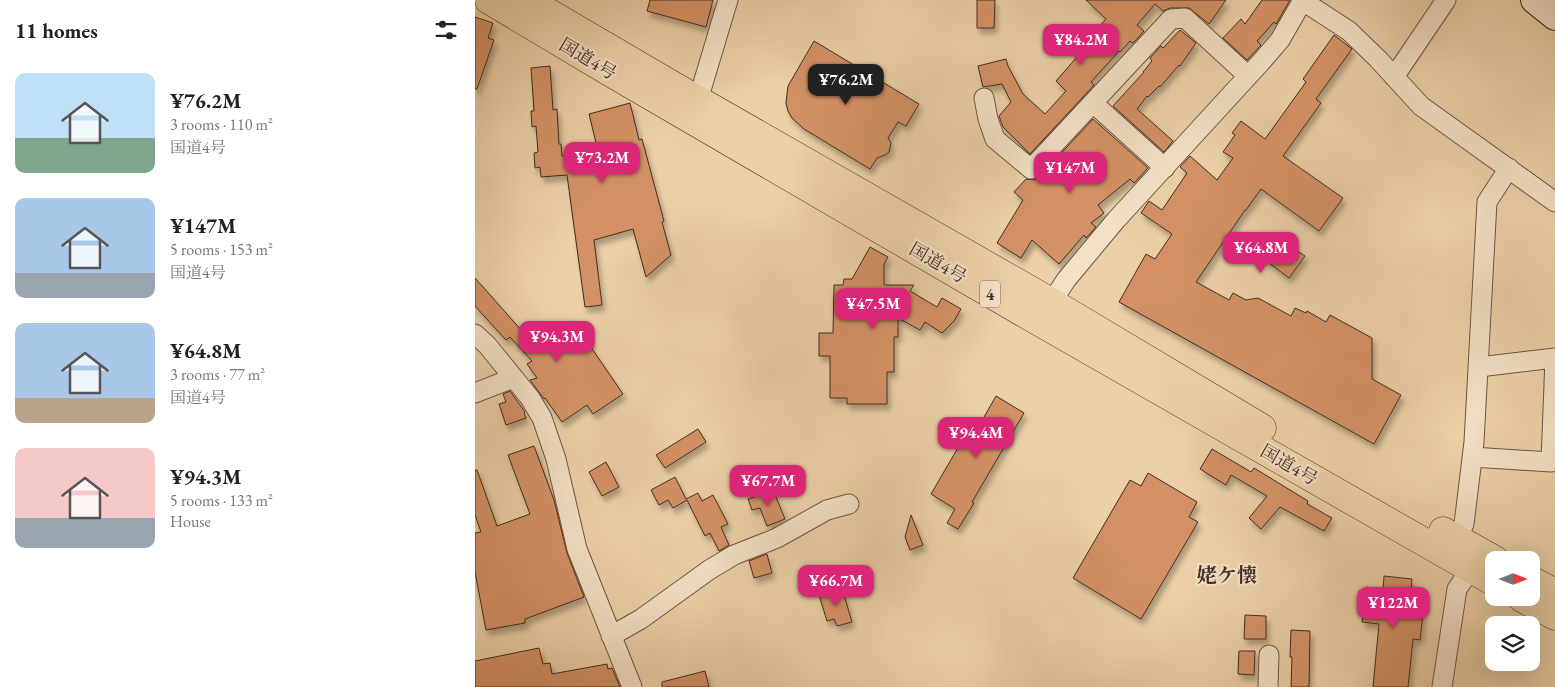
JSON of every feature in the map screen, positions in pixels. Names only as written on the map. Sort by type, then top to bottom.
[{"type":"highway","name":"国道4号","points":[[489,0],[696,122],[1267,431],[1457,539],[1485,568]]},
{"type":"highway","name":"国道4号","points":[[527,0],[698,100],[1045,312],[1485,569]]},
{"type":"highway","points":[[1540,585],[1555,593]]},
{"type":"highway","points":[[1537,606],[1555,616]]},
{"type":"main road","points":[[1534,0],[1555,17]]},
{"type":"street","points":[[698,100],[727,0]]},
{"type":"street","points":[[1045,312],[1072,272],[1116,220],[1280,40],[1303,0],[1349,31],[1378,59],[1393,78],[1421,106],[1555,202]]},
{"type":"street","points":[[1393,78],[1446,0]]},
{"type":"street","points":[[984,98],[988,120],[995,139],[1031,169],[1171,19],[1185,18],[1248,76]]},
{"type":"street","points":[[1093,103],[1165,168]]},
{"type":"street","points":[[1457,539],[1464,524],[1472,457],[1479,367],[1487,202],[1509,168]]},
{"type":"street","points":[[475,334],[487,345],[530,398],[545,426],[556,459],[577,549],[631,687]]},
{"type":"street","points":[[1472,457],[1551,462],[1555,358],[1479,367]]},
{"type":"street","points":[[475,394],[513,378]]},
{"type":"street","points":[[611,636],[641,619],[709,570],[734,555],[777,538],[827,510],[849,504]]},
{"type":"street","points":[[1442,687],[1457,589],[1485,571]]},
{"type":"street","points":[[1268,687],[1269,655]]},
{"type":"building","points":[[650,0],[713,0],[706,27],[647,11]]},
{"type":"building","points":[[977,0],[995,0],[994,28],[977,28]]},
{"type":"building","points":[[1086,0],[1226,0],[1209,24],[1189,8],[1170,8],[1163,11],[1155,4],[1137,25],[1144,31],[1133,43],[1130,41],[1119,51],[1091,82],[1094,85],[1030,154],[1003,127],[999,116],[1011,102],[1002,84],[983,87],[978,66],[1006,59],[1023,94],[1045,114],[1066,91],[1056,81],[1090,42],[1087,40],[1106,19]]},
{"type":"building","points":[[1262,0],[1290,0],[1276,24],[1274,22],[1257,41],[1261,45],[1247,60],[1223,38],[1241,19],[1245,24]]},
{"type":"building","points":[[475,17],[493,23],[488,38],[494,40],[477,89],[475,89]]},
{"type":"building","points":[[1180,30],[1196,43],[1180,66],[1160,87],[1147,96],[1137,109],[1173,141],[1164,152],[1113,106],[1144,72],[1152,61],[1150,58],[1161,46],[1163,48]]},
{"type":"building","points":[[1334,35],[1352,49],[1316,99],[1321,103],[1283,156],[1343,198],[1319,231],[1261,189],[1196,282],[1229,300],[1233,293],[1246,300],[1258,298],[1291,316],[1295,308],[1306,313],[1307,311],[1326,322],[1330,315],[1372,338],[1372,379],[1401,395],[1374,444],[1119,302],[1146,254],[1155,259],[1172,234],[1141,213],[1149,201],[1162,210],[1187,173],[1180,167],[1190,156],[1217,180],[1233,158],[1223,152],[1235,135],[1232,133],[1241,121],[1265,139],[1306,82],[1303,79]]},
{"type":"building","points":[[814,41],[919,104],[906,126],[898,122],[888,138],[891,143],[889,152],[877,158],[870,169],[804,129],[792,118],[788,111],[786,103],[788,86]]},
{"type":"building","points":[[550,66],[553,110],[557,109],[559,144],[561,144],[562,156],[598,151],[589,114],[630,103],[639,140],[642,139],[664,221],[662,222],[671,255],[646,277],[633,229],[594,240],[602,305],[585,307],[567,175],[541,177],[540,167],[535,168],[534,153],[538,152],[536,126],[532,127],[531,111],[534,111],[531,68]]},
{"type":"building","points":[[1093,119],[1148,168],[1134,183],[1130,179],[1098,205],[1104,213],[1091,223],[1096,227],[1086,238],[1084,235],[1059,264],[1032,240],[1021,258],[997,243],[1023,200],[1014,192],[1026,179],[1034,180],[1039,177]]},
{"type":"building","points":[[1280,239],[1305,256],[1289,278],[1265,260]]},
{"type":"building","points":[[870,247],[888,257],[884,264],[884,285],[914,285],[910,291],[937,307],[942,298],[961,309],[954,321],[942,333],[925,322],[920,330],[898,318],[898,337],[894,337],[894,372],[887,372],[887,404],[847,404],[847,398],[830,398],[830,356],[819,356],[819,333],[833,333],[834,285],[843,285],[844,279],[852,279]]},
{"type":"building","points":[[475,278],[522,331],[525,329],[538,345],[573,321],[623,394],[593,414],[587,405],[562,422],[530,380],[537,378],[527,364],[532,361],[510,337],[506,340],[475,306]]},
{"type":"building","points":[[510,391],[525,412],[526,418],[506,425],[499,404],[506,402],[503,394]]},
{"type":"building","points":[[996,396],[1024,413],[958,529],[947,523],[955,509],[931,494],[970,427],[976,431]]},
{"type":"building","points":[[698,429],[706,442],[665,468],[656,455]]},
{"type":"building","points":[[534,446],[554,500],[567,553],[584,597],[525,619],[525,623],[486,630],[475,572],[475,533],[481,532],[475,515],[475,470],[477,470],[497,526],[530,514],[508,455]]},
{"type":"building","points":[[1212,449],[1251,472],[1254,468],[1308,501],[1307,504],[1332,518],[1324,531],[1280,507],[1261,529],[1249,518],[1267,496],[1231,475],[1226,485],[1200,469]]},
{"type":"building","points":[[606,462],[619,487],[602,496],[589,472]]},
{"type":"building","points":[[1148,473],[1197,502],[1189,517],[1198,522],[1141,619],[1073,578],[1130,480],[1141,486]]},
{"type":"building","points":[[675,477],[686,499],[698,493],[702,501],[713,495],[728,524],[721,527],[729,545],[719,551],[710,533],[705,536],[687,500],[673,508],[668,500],[659,505],[651,490]]},
{"type":"building","points":[[773,490],[785,519],[767,526],[760,508],[752,510],[748,499]]},
{"type":"building","points":[[911,515],[923,545],[910,550],[905,537]]},
{"type":"building","points":[[767,554],[772,573],[754,578],[749,561]]},
{"type":"building","points":[[1384,576],[1412,579],[1411,591],[1418,591],[1416,613],[1423,613],[1420,640],[1413,639],[1408,687],[1373,687],[1379,624],[1362,622],[1366,587],[1383,589]]},
{"type":"building","points":[[842,588],[852,622],[837,626],[834,619],[827,621],[819,595]]},
{"type":"building","points":[[1245,615],[1266,616],[1266,639],[1244,639]]},
{"type":"building","points":[[1291,630],[1310,631],[1309,687],[1291,687]]},
{"type":"building","points":[[539,648],[543,664],[550,663],[552,674],[607,664],[608,669],[612,668],[620,687],[475,687],[475,661]]},
{"type":"building","points":[[1239,651],[1255,651],[1254,675],[1238,674]]},
{"type":"building","points":[[705,671],[709,687],[662,687],[662,682]]},
{"type":"district","name":"姥ケ懐","points":[[1227,575]]}]
